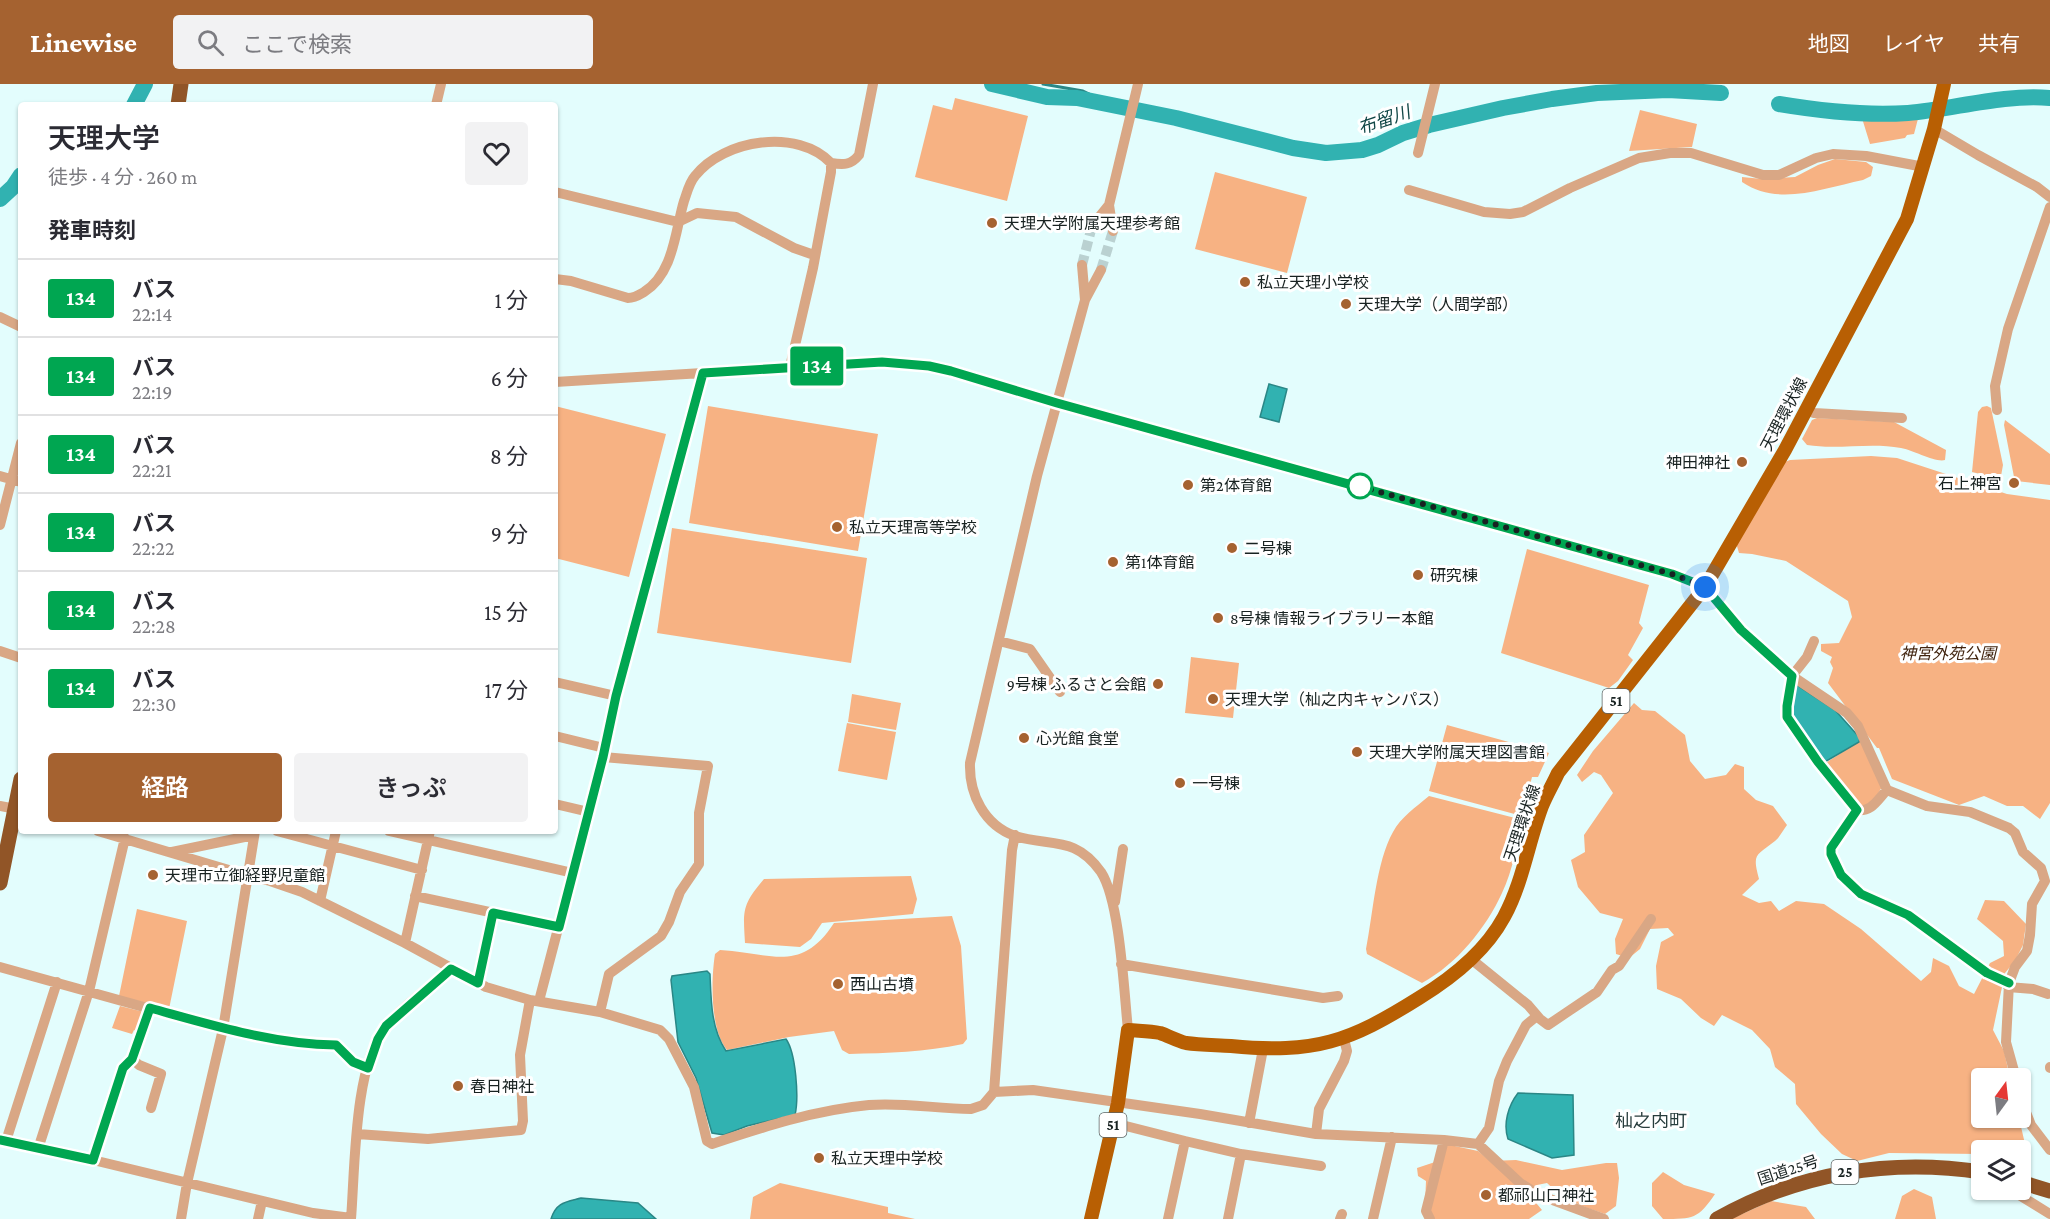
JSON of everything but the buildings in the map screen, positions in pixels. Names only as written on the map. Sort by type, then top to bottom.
[{"type":"highway","points":[[178,102],[181,84]]},
{"type":"highway","points":[[0,884],[12,808],[18,789]]},
{"type":"highway","name":"国道25号","points":[[1717,1219],[1735,1209],[1801,1182],[1840,1173],[1879,1167],[1914,1166],[1971,1171]]},
{"type":"highway","points":[[2031,1185],[2050,1191]]},
{"type":"main road","name":"天理環状線","points":[[1128,1030],[1160,1033],[1184,1042],[1263,1049],[1304,1048],[1344,1039],[1393,1015],[1448,979],[1471,959],[1502,920],[1512,902],[1542,806],[1558,773],[1705,587],[1785,450],[1907,219],[1936,124],[1942,91]]},
{"type":"main road","name":"51","points":[[1091,1219],[1118,1103],[1128,1030]]},
{"type":"street","points":[[437,102],[441,84]]},
{"type":"street","points":[[558,279],[628,298],[634,298],[650,288],[664,271],[693,177],[716,158],[748,145],[762,141],[799,145],[822,153],[831,163],[843,165],[852,163],[859,155],[873,84]]},
{"type":"street","points":[[1418,153],[1435,84]]},
{"type":"street","points":[[1092,226],[1108,205],[1137,87]]},
{"type":"street","points":[[1936,124],[1978,155],[2050,197]]},
{"type":"street","points":[[1409,190],[1484,212],[1510,214],[1523,212],[1570,188],[1639,158],[1670,153],[1691,153],[1763,175],[1779,175],[1816,158],[1833,154],[1866,156],[1924,167]]},
{"type":"street","points":[[790,367],[813,268],[829,186],[831,163]]},
{"type":"street","points":[[558,193],[678,222],[697,213],[736,217],[794,248],[814,255]]},
{"type":"street","points":[[1108,205],[1113,231]]},
{"type":"street","points":[[1997,410],[1995,386],[2007,329],[2050,207]]},
{"type":"street","points":[[1082,265],[1085,300]]},
{"type":"street","points":[[1101,270],[1085,300],[1037,476],[970,763],[970,778],[974,795],[982,812],[994,823],[1014,835],[1064,844],[1093,862],[1102,875],[1109,889],[1114,912],[1128,1030]]},
{"type":"street","points":[[0,317],[18,326]]},
{"type":"street","points":[[558,382],[882,362],[929,366],[1672,574],[1705,587],[1741,630],[1792,676],[1847,713],[1858,726],[1887,790],[1927,806],[1976,814],[2009,828],[2015,833],[2023,852],[2041,868],[2045,881],[2032,904],[2030,935],[2026,951],[2009,985],[2006,1042],[2013,1068]]},
{"type":"street","points":[[357,1134],[428,1139],[521,1130],[523,1121],[520,1054],[559,927],[616,696],[703,373]]},
{"type":"street","points":[[1805,410],[1814,413],[1902,418]]},
{"type":"street","points":[[0,476],[16,480],[0,525]]},
{"type":"street","points":[[999,641],[1030,649],[1060,692]]},
{"type":"street","points":[[1814,641],[1807,657],[1792,676],[1787,717],[1818,762],[1857,810],[1866,811],[1872,808],[1887,790]]},
{"type":"street","points":[[0,651],[18,657]]},
{"type":"street","points":[[558,682],[616,696]]},
{"type":"street","points":[[558,737],[603,753],[708,766],[699,813],[699,864],[680,892],[661,936],[609,974],[600,1012]]},
{"type":"street","points":[[558,805],[589,812]]},
{"type":"street","points":[[1857,810],[1831,848],[1835,864],[1848,883],[1872,900],[1908,915],[1987,973],[2009,985],[2048,994]]},
{"type":"street","points":[[112,834],[278,883],[405,943],[478,983],[535,1001],[600,1012],[660,1030],[669,1039],[693,1087],[707,1141],[712,1144],[767,1126],[823,1112],[871,1105],[971,1109],[983,1105],[994,1092],[1014,835]]},
{"type":"street","points":[[170,852],[251,834]]},
{"type":"street","points":[[181,1219],[187,1183],[223,1029],[255,834]]},
{"type":"street","points":[[289,834],[422,870]]},
{"type":"street","points":[[320,901],[335,834]]},
{"type":"street","points":[[413,834],[429,836],[573,873]]},
{"type":"street","points":[[405,943],[429,836]]},
{"type":"street","points":[[38,1149],[89,991],[125,838]]},
{"type":"street","points":[[1114,912],[1123,849]]},
{"type":"street","points":[[415,896],[559,927]]},
{"type":"street","points":[[478,983],[493,913]]},
{"type":"street","points":[[1471,959],[1528,1005],[1548,1025],[1597,992],[1612,970],[1619,966],[1651,920]]},
{"type":"street","points":[[1121,964],[1323,998],[1338,996]]},
{"type":"street","points":[[0,968],[223,1029],[283,1042],[336,1045],[353,1062],[368,1068]]},
{"type":"street","points":[[57,982],[3,1141],[93,1160],[286,1207],[351,1219],[357,1134],[368,1068],[378,1039],[386,1026],[451,969]]},
{"type":"street","points":[[93,1160],[123,1068],[132,1059],[150,1008]]},
{"type":"street","points":[[1478,1144],[1489,1128],[1499,1081],[1507,1061],[1526,1024],[1537,1016]]},
{"type":"street","points":[[1317,1134],[1319,1109],[1347,1051],[1344,1039]]},
{"type":"street","points":[[1249,1123],[1263,1049]]},
{"type":"street","points":[[132,1059],[139,1065],[161,1074],[151,1108]]},
{"type":"street","points":[[994,1092],[1033,1090],[1317,1134],[1444,1140],[1478,1144],[1520,1183],[1539,1195],[1604,1219]]},
{"type":"street","points":[[1114,1123],[1241,1154],[1321,1166]]},
{"type":"street","points":[[2031,1125],[2050,1150]]},
{"type":"street","points":[[1373,1219],[1392,1137]]},
{"type":"street","points":[[1430,1219],[1426,1211],[1444,1140]]},
{"type":"street","points":[[1168,1219],[1185,1141]]},
{"type":"street","points":[[1228,1219],[1241,1154]]},
{"type":"street","points":[[2027,1200],[2050,1214]]},
{"type":"street","points":[[258,1219],[262,1201]]},
{"type":"street","points":[[284,1219],[286,1207]]},
{"type":"green space","points":[[955,98],[1028,116],[1007,201],[915,177],[933,105],[952,110]]},
{"type":"green space","points":[[1640,110],[1697,124],[1692,147],[1629,151]]},
{"type":"green space","points":[[1861,115],[1919,115],[1914,134],[1907,135],[1905,138],[1870,144]]},
{"type":"green space","points":[[1835,159],[1866,162],[1873,167],[1871,176],[1817,191],[1786,194],[1756,189],[1742,182],[1742,177],[1762,179],[1795,177]]},
{"type":"green space","points":[[1215,172],[1307,197],[1287,273],[1195,249]]},
{"type":"green space","points":[[708,406],[878,434],[858,551],[689,523]]},
{"type":"green space","points":[[558,407],[666,434],[629,577],[558,559]]},
{"type":"green space","points":[[1982,407],[1991,408],[2003,465],[2001,476],[1997,478],[1972,472],[1978,412]]},
{"type":"green space","points":[[1817,418],[1894,422],[1946,450],[1945,460],[1936,460],[1906,449],[1889,446],[1807,445],[1802,439],[1812,420]]},
{"type":"green space","points":[[2005,420],[2050,454],[2050,485],[2016,481],[2004,425]]},
{"type":"green space","name":"神宮外苑公園","points":[[1871,456],[1897,458],[2007,494],[2050,500],[2050,803],[2040,819],[2023,806],[2007,806],[1984,796],[1959,805],[1892,779],[1879,748],[1828,683],[1833,668],[1830,662],[1832,657],[1821,651],[1821,644],[1839,643],[1852,617],[1848,601],[1786,561],[1739,553],[1736,543],[1782,463],[1790,460]]},
{"type":"green space","points":[[672,528],[867,558],[851,663],[657,633]]},
{"type":"green space","points":[[1527,549],[1649,585],[1639,623],[1643,628],[1628,655],[1633,660],[1618,681],[1609,688],[1501,653]]},
{"type":"green space","points":[[1191,657],[1239,663],[1233,718],[1185,713]]},
{"type":"green space","points":[[852,694],[901,703],[896,730],[848,722]]},
{"type":"green space","points":[[1634,703],[1642,710],[1655,711],[1685,735],[1690,761],[1705,779],[1726,775],[1735,764],[1744,767],[1744,789],[1756,800],[1773,806],[1787,825],[1777,839],[1757,856],[1759,879],[1742,895],[1759,903],[1771,901],[1779,911],[1796,901],[1824,904],[1861,929],[1921,981],[1931,972],[1933,958],[1949,966],[1959,986],[1974,994],[1990,963],[2004,956],[2003,941],[1977,919],[1985,900],[2004,901],[2026,924],[2023,945],[2015,961],[2005,973],[1993,1030],[2004,1051],[2008,1068],[1971,1068],[1971,1128],[2021,1128],[2024,1140],[1971,1140],[1971,1154],[1889,1153],[1857,1161],[1842,1154],[1821,1134],[1796,1104],[1795,1084],[1775,1067],[1770,1049],[1752,1030],[1722,1015],[1714,1026],[1701,1018],[1681,999],[1657,989],[1656,966],[1661,942],[1674,935],[1668,928],[1650,929],[1640,949],[1629,958],[1616,954],[1615,939],[1623,919],[1600,913],[1578,887],[1571,860],[1585,852],[1584,835],[1613,793],[1601,775],[1594,772],[1582,782],[1577,775],[1593,751]]},
{"type":"green space","points":[[847,723],[896,732],[887,780],[838,771]]},
{"type":"green space","points":[[1447,725],[1549,753],[1538,777],[1532,777],[1522,816],[1429,791]]},
{"type":"green space","points":[[1861,740],[1882,787],[1869,808],[1862,808],[1824,764]]},
{"type":"green space","points":[[1429,796],[1523,820],[1509,875],[1488,919],[1469,944],[1447,966],[1422,983],[1367,954],[1366,949],[1379,873],[1387,844],[1400,822]]},
{"type":"green space","points":[[911,876],[917,899],[913,914],[822,923],[811,939],[800,947],[745,943],[746,908],[751,895],[764,879]]},
{"type":"green space","points":[[137,909],[187,921],[169,1009],[119,996]]},
{"type":"green space","name":"西山古墳","points":[[952,916],[961,946],[967,1039],[963,1044],[892,1053],[849,1054],[842,1050],[834,1031],[789,1037],[727,1050],[721,1041],[713,1004],[715,954],[720,950],[784,957],[797,955],[809,949],[822,939],[834,923]]},
{"type":"green space","points":[[120,1006],[144,1012],[138,1032],[134,1030],[132,1034],[112,1028]]},
{"type":"green space","points":[[1450,1145],[1478,1151],[1490,1161],[1516,1160],[1562,1170],[1617,1163],[1619,1178],[1616,1206],[1605,1214],[1581,1206],[1547,1183],[1537,1185],[1532,1198],[1542,1210],[1529,1219],[1431,1219],[1425,1205],[1426,1181],[1418,1176],[1417,1168],[1435,1162],[1438,1150]]},
{"type":"green space","points":[[1663,1172],[1684,1185],[1715,1194],[1694,1216],[1663,1219],[1652,1206],[1652,1183]]},
{"type":"green space","points":[[780,1183],[888,1207],[888,1213],[915,1219],[750,1219],[753,1197]]},
{"type":"green space","points":[[1914,1189],[1932,1197],[1936,1219],[1895,1219],[1902,1196]]},
{"type":"green space","points":[[1771,1201],[1806,1207],[1815,1219],[1731,1219]]},
{"type":"water","points":[[1269,384],[1287,389],[1279,422],[1260,417]]},
{"type":"water","points":[[1794,683],[1835,710],[1860,738],[1859,742],[1823,763],[1793,720],[1790,707]]},
{"type":"water","points":[[707,971],[710,974],[717,1033],[726,1051],[786,1039],[792,1054],[796,1076],[795,1115],[747,1126],[724,1135],[712,1133],[696,1078],[678,1042],[671,980],[672,976]]},
{"type":"water","points":[[1518,1093],[1573,1095],[1574,1155],[1552,1158],[1508,1139],[1507,1115]]},
{"type":"water","points":[[581,1198],[638,1203],[656,1219],[551,1219],[559,1206]]},
{"type":"waterway","name":"布留川","points":[[136,102],[145,84]]},
{"type":"waterway","name":"布留川","points":[[992,84],[1047,97],[1077,98],[1176,118],[1293,148],[1326,153],[1362,150],[1429,125],[1552,99],[1597,93],[1668,90],[1721,93]]},
{"type":"waterway","points":[[1043,84],[1083,91],[1114,106]]},
{"type":"waterway","name":"布留川","points":[[1779,104],[1843,112],[1892,114],[2014,98],[2050,98]]},
{"type":"waterway","name":"布留川","points":[[0,199],[18,180]]},
{"type":"tunnel","points":[[1082,265],[1092,226]]},
{"type":"tunnel","points":[[1101,270],[1113,231]]},
{"type":"bus line","name":"134","points":[[0,1140],[93,1160],[123,1068],[132,1059],[150,1008],[223,1029],[283,1042],[336,1045],[353,1062],[368,1068],[378,1039],[386,1026],[451,969],[478,983],[493,913],[559,927],[603,757],[616,696],[703,373],[882,362],[929,366],[1672,574],[1705,587],[1741,630],[1792,676],[1787,717],[1818,762],[1857,810],[1831,848],[1831,854],[1841,875],[1861,894],[1908,915],[1939,940],[1987,973],[2009,983]]},
{"type":"place","name":"天理大学附属天理参考館","points":[[992,223]]},
{"type":"place","name":"私立天理小学校","points":[[1245,282]]},
{"type":"place","name":"天理大学（人間学部）","points":[[1346,304]]},
{"type":"place","name":"神田神社","points":[[1742,462]]},
{"type":"place","name":"石上神宮","points":[[2014,483]]},
{"type":"place","name":"第2体育館","points":[[1188,485]]},
{"type":"place","name":"私立天理高等学校","points":[[837,527]]},
{"type":"place","name":"二号棟","points":[[1232,548]]},
{"type":"place","name":"第1体育館","points":[[1113,562]]},
{"type":"place","name":"研究棟","points":[[1418,575]]},
{"type":"place","name":"8号棟 情報ライブラリー本館","points":[[1218,618]]},
{"type":"place","name":"9号棟 ふるさと会館","points":[[1158,684]]},
{"type":"place","name":"天理大学（杣之内キャンパス）","points":[[1213,699]]},
{"type":"place","name":"心光館 食堂","points":[[1024,738]]},
{"type":"place","name":"天理大学附属天理図書館","points":[[1357,752]]},
{"type":"place","name":"一号棟","points":[[1180,783]]},
{"type":"place","name":"天理市立御経野児童館","points":[[153,875]]},
{"type":"place","name":"西山古墳","points":[[838,984]]},
{"type":"place","name":"春日神社","points":[[458,1086]]},
{"type":"place","name":"私立天理中学校","points":[[819,1158]]},
{"type":"place","name":"都祁山口神社","points":[[1486,1195]]},
{"type":"district","name":"杣之内町","points":[[1651,1121]]},
{"type":"route","points":[[1360,486],[1355,485],[1672,574],[1705,587]]}]
